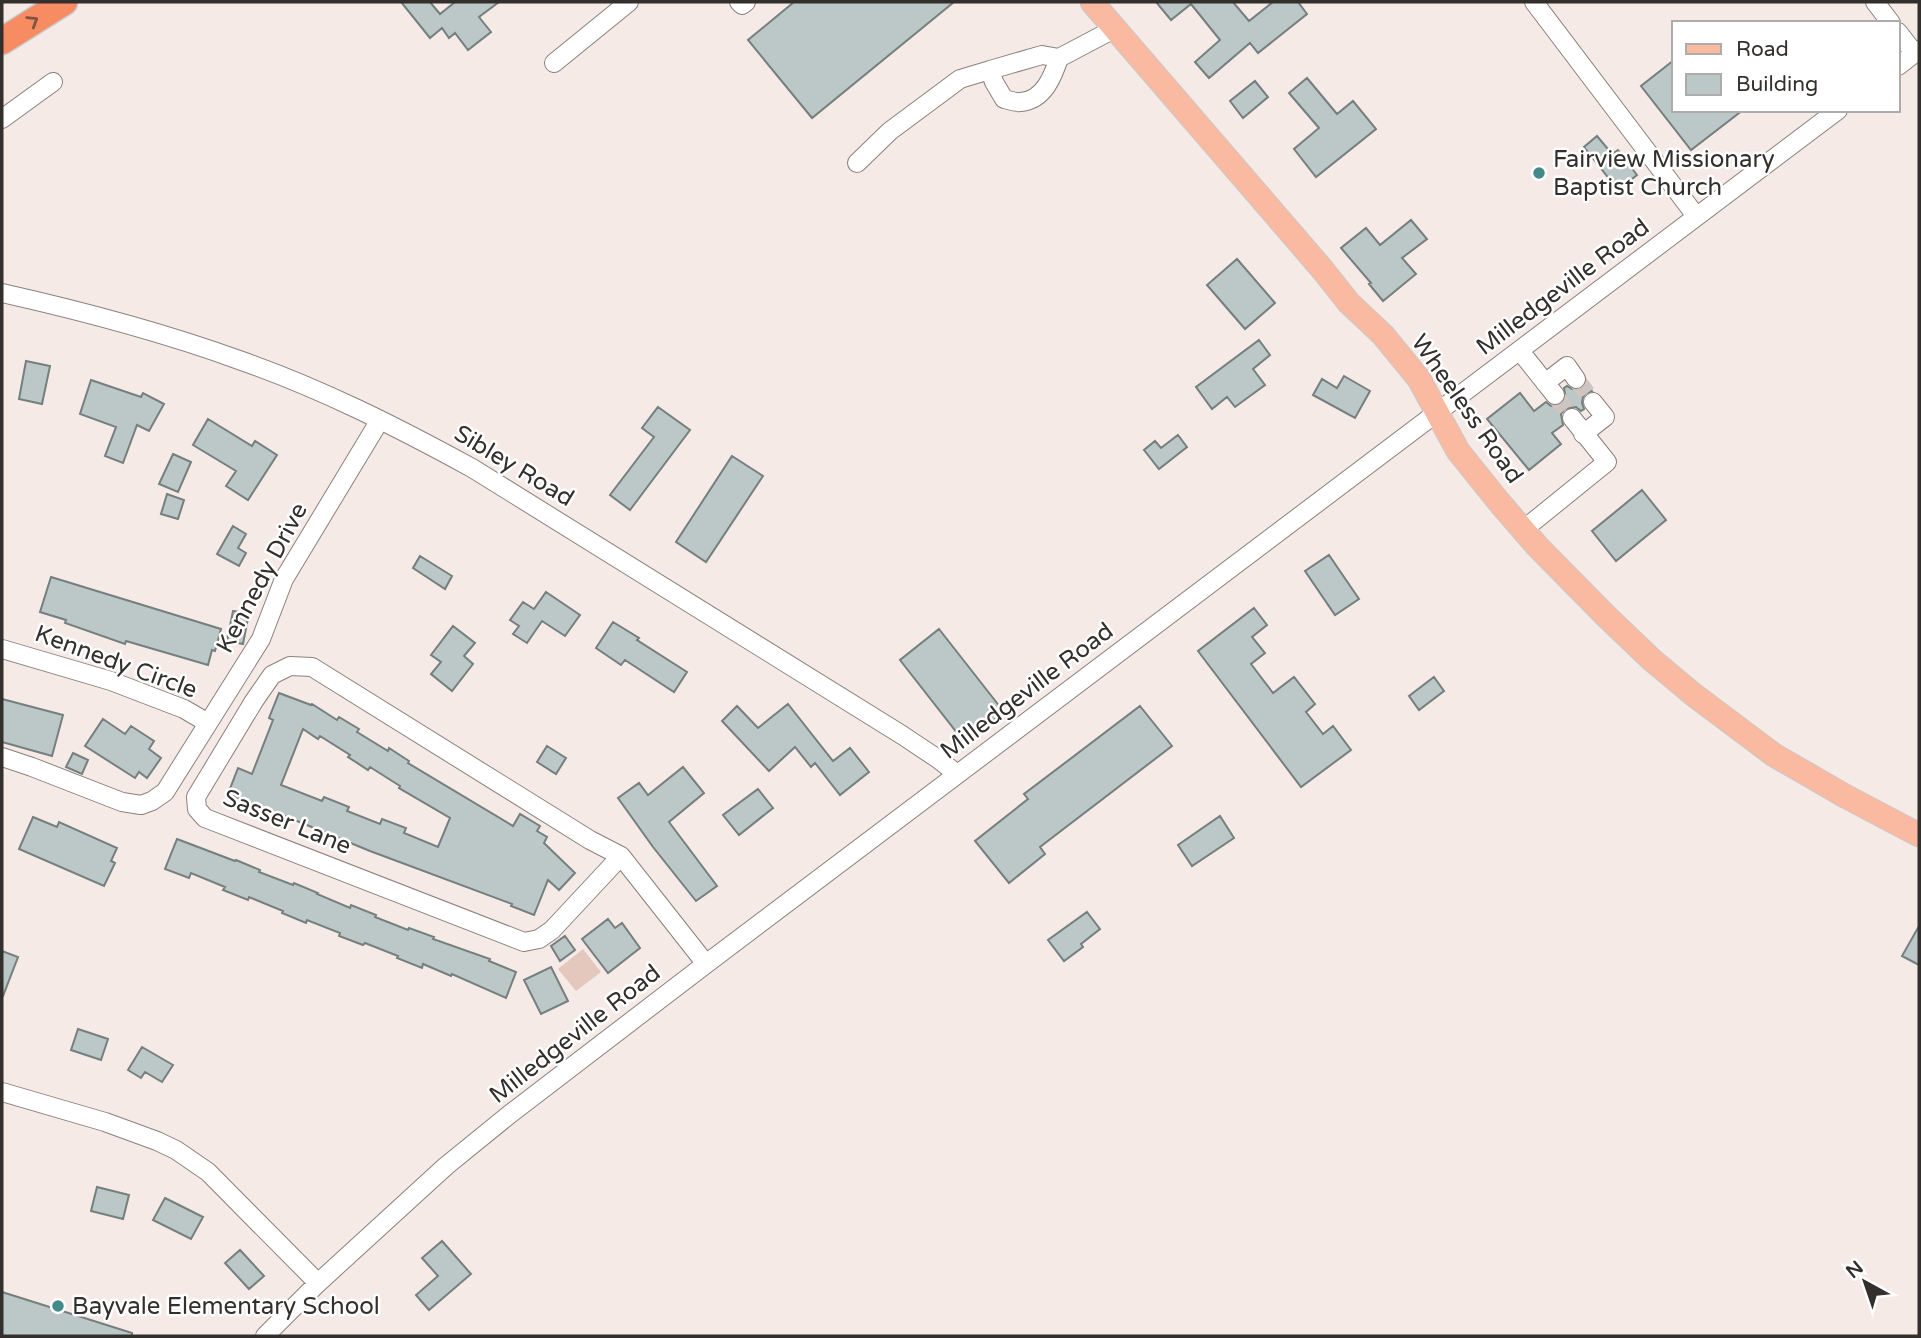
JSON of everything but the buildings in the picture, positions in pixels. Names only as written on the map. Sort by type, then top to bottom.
[{"type":"highway","points":[[2,41],[64,2]]},
{"type":"main road","name":"Wheeless Road","points":[[1091,2],[1349,303],[1383,335],[1419,379],[1458,451],[1523,530],[1561,571],[1652,660],[1774,755],[1919,835]]},
{"type":"street","points":[[554,63],[629,2]]},
{"type":"street","points":[[739,2],[742,5],[746,2]]},
{"type":"street","points":[[1534,2],[1696,216]]},
{"type":"street","points":[[1875,2],[1889,21]]},
{"type":"street","points":[[857,163],[890,131],[960,79],[1042,55],[1059,58],[1114,29]]},
{"type":"street","points":[[1900,34],[1917,52],[1900,65]]},
{"type":"street","points":[[990,70],[1004,99],[1019,103],[1034,97],[1051,82],[1059,58]]},
{"type":"street","points":[[2,119],[53,82]]},
{"type":"street","name":"Milledgeville Road","points":[[265,1336],[318,1283],[446,1166],[510,1114],[1835,112]]},
{"type":"street","name":"Sibley Road","points":[[2,293],[158,333],[240,360],[380,420],[472,468],[553,517],[902,735],[957,775]]},
{"type":"street","points":[[1520,351],[1550,389],[1567,366],[1576,379]]},
{"type":"street","points":[[1583,433],[1605,417],[1593,402]]},
{"type":"street","points":[[1523,530],[1607,462],[1572,418]]},
{"type":"street","name":"Kennedy Drive","points":[[208,723],[261,639],[284,579],[380,420]]},
{"type":"street","name":"Kennedy Circle","points":[[2,649],[111,681],[184,709],[208,723],[165,792],[152,802],[141,805],[122,803],[32,766],[2,757]]},
{"type":"street","name":"Sasser Lane","points":[[621,856],[552,930],[539,939],[524,942],[205,818],[197,809],[196,797],[272,675],[290,666],[312,667],[590,840],[621,856],[706,964]]},
{"type":"street","points":[[2,1092],[105,1122],[176,1150],[208,1172],[318,1283]]},
{"type":"shaded area","points":[[583,949],[601,972],[576,991],[558,969]]},
{"type":"tunnel","points":[[1576,379],[1593,402]]},
{"type":"tunnel","points":[[1555,395],[1572,418]]},
{"type":"place","name":"Fairview Missionary Baptist Church","points":[[1539,173]]},
{"type":"place","name":"Bayvale Elementary School","points":[[58,1306]]}]
